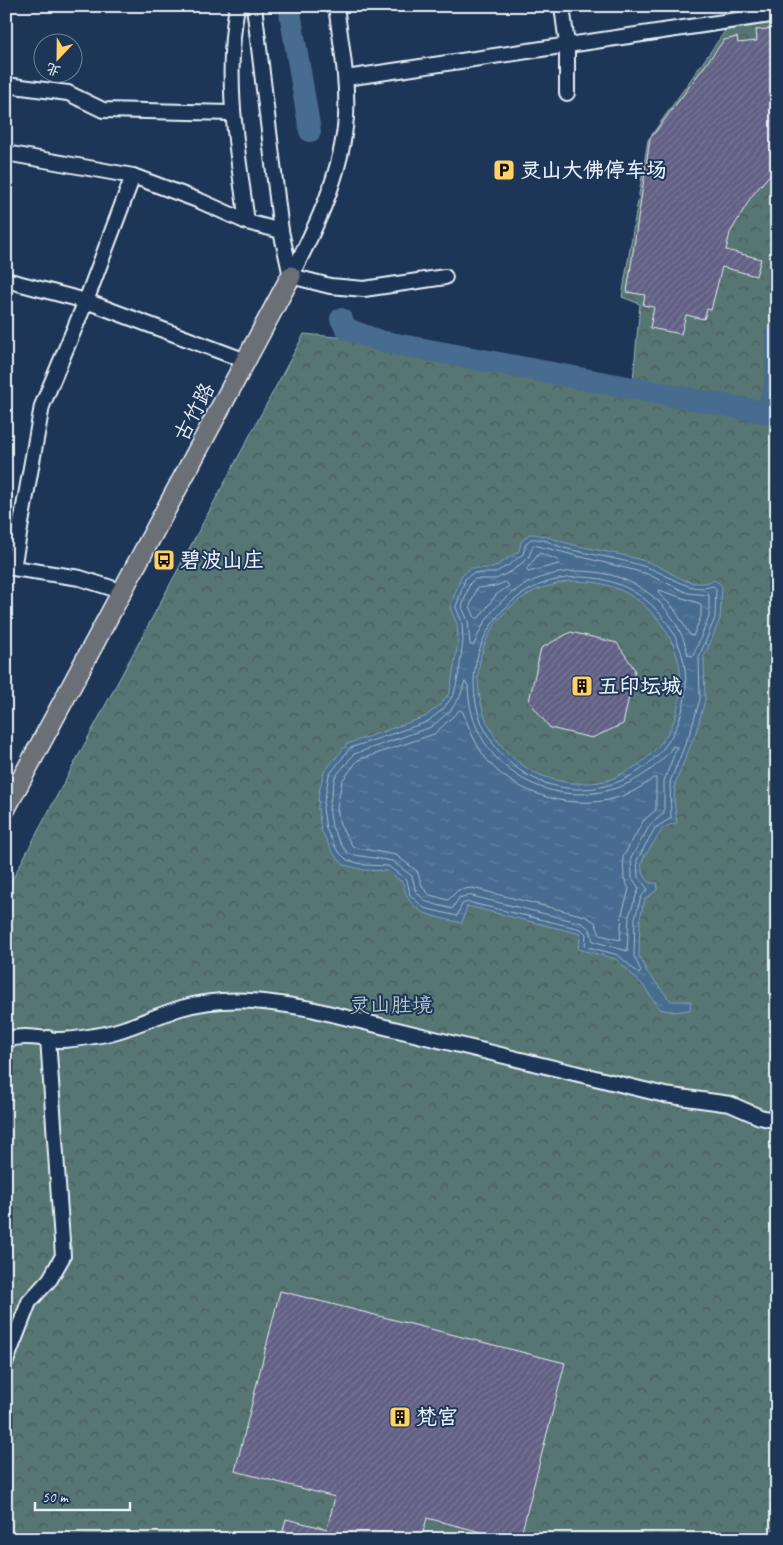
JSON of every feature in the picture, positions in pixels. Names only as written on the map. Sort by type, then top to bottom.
[{"type":"main road","name":"古竹路","points":[[6,808],[124,592],[291,276]]},
{"type":"street","points":[[237,6],[231,41],[232,113],[247,222]]},
{"type":"street","points":[[254,6],[281,231],[291,276]]},
{"type":"street","points":[[291,276],[329,195],[340,157],[346,118],[346,78],[336,6]]},
{"type":"street","points":[[562,6],[566,44],[567,93]]},
{"type":"street","points":[[346,78],[777,14]]},
{"type":"street","points":[[6,85],[68,93],[102,110],[232,113]]},
{"type":"street","points":[[6,153],[133,176],[200,201],[247,222],[281,231]]},
{"type":"street","points":[[124,592],[80,578],[13,568],[42,406],[86,301],[133,176]]},
{"type":"street","points":[[291,276],[330,286],[364,289],[445,277]]},
{"type":"street","points":[[6,280],[86,301],[246,361]]},
{"type":"street","points":[[6,1040],[14,1038],[61,1040],[96,1036],[183,1008],[211,1002],[231,999],[265,1001],[310,1009],[665,1095],[730,1104],[760,1117],[777,1121]]},
{"type":"street","points":[[6,1362],[29,1302],[50,1279],[63,1256],[48,1038]]},
{"type":"green space","name":"灵山胜境","points":[[777,6],[777,1539],[6,1539],[6,891],[304,334],[358,339],[632,391],[640,304],[622,297],[648,140],[742,7]]},
{"type":"water","points":[[529,534],[540,535],[648,562],[688,581],[705,583],[715,580],[722,586],[720,619],[704,657],[705,700],[696,732],[675,784],[674,800],[677,823],[662,830],[642,862],[642,871],[645,877],[650,883],[658,883],[657,890],[645,899],[640,918],[639,955],[647,972],[671,1001],[691,1001],[690,1010],[673,1012],[660,1009],[642,984],[616,959],[578,949],[581,934],[467,906],[462,923],[424,913],[411,902],[406,894],[403,883],[387,871],[364,870],[344,865],[333,853],[321,830],[318,808],[319,792],[324,772],[347,744],[425,717],[440,705],[450,692],[458,641],[457,624],[450,608],[461,576],[471,568],[493,568],[519,551],[521,542]],"holes":[[[569,581],[599,583],[619,589],[633,597],[658,619],[667,633],[679,663],[680,695],[675,719],[666,736],[652,753],[637,766],[605,781],[563,782],[528,768],[501,745],[484,714],[478,680],[484,646],[503,615],[536,590]]]},
{"type":"building","points":[[777,28],[777,166],[751,197],[730,233],[726,250],[761,259],[756,276],[722,267],[711,310],[707,309],[704,319],[686,315],[681,334],[650,328],[654,307],[643,305],[645,295],[627,292],[650,139],[724,40],[737,37],[738,43],[757,41],[756,30]]},
{"type":"building","name":"五印坛城","points":[[571,632],[617,643],[635,670],[623,724],[592,738],[550,728],[529,701],[541,648]]},
{"type":"building","name":"梵宫","points":[[280,1291],[565,1363],[520,1539],[508,1539],[427,1518],[421,1539],[281,1539],[286,1519],[327,1529],[335,1497],[235,1471]]},
{"type":"waterway","points":[[289,6],[310,131]]},
{"type":"waterway","points":[[341,319],[347,329],[380,341],[767,413],[776,382],[777,335]]},
{"type":"place","name":"灵山大佛停车场","points":[[504,170]]},
{"type":"place","name":"碧波山庄","points":[[164,560]]},
{"type":"place","name":"五印坛城","points":[[582,686]]},
{"type":"place","name":"梵宫","points":[[400,1417]]}]
